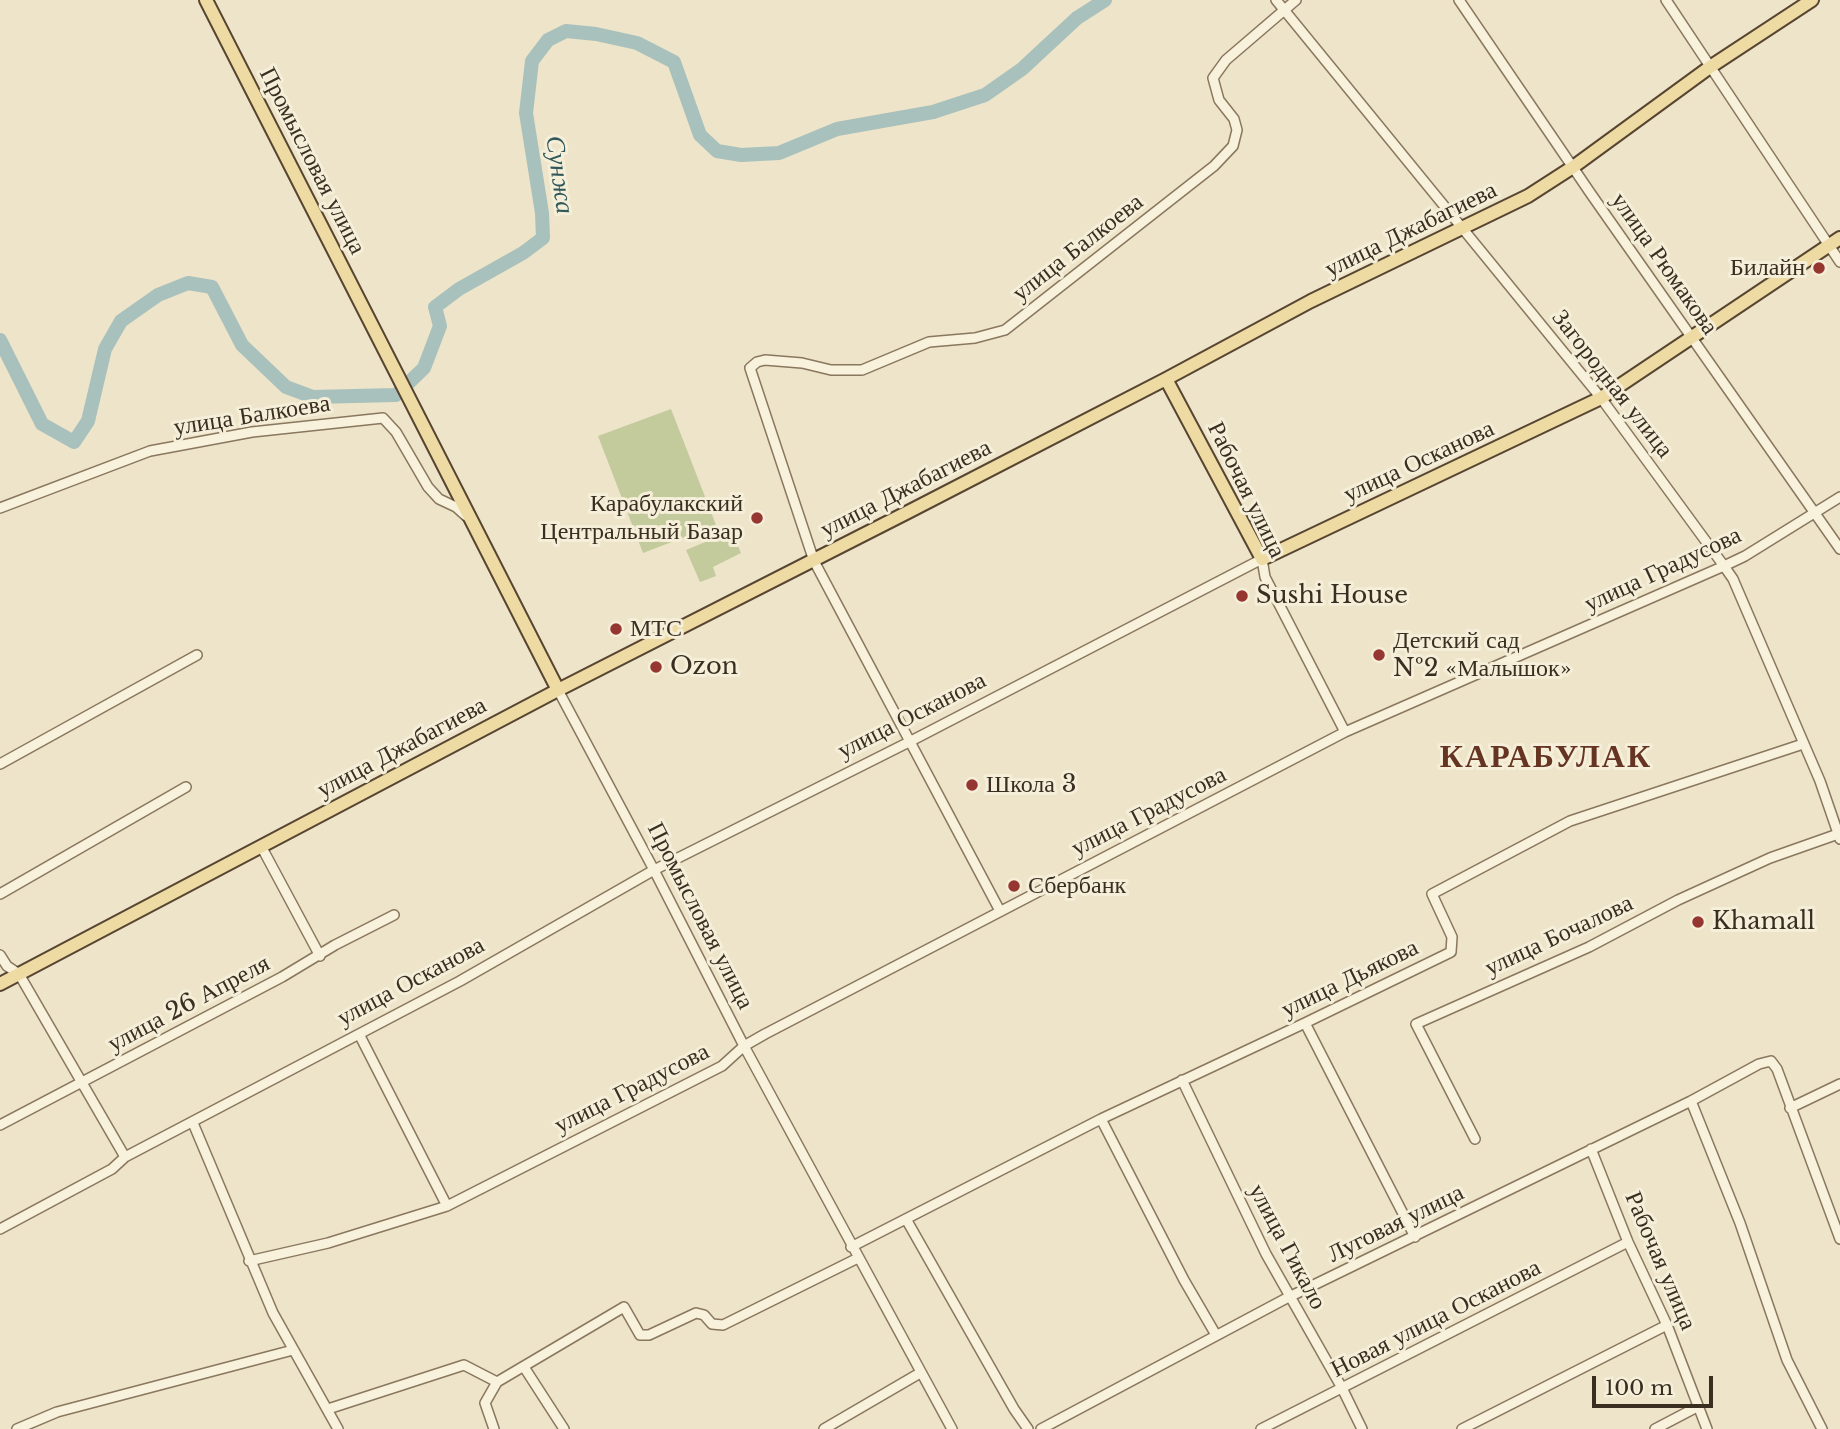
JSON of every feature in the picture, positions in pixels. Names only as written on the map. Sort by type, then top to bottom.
[{"type":"main road","name":"Промысловая улица","points":[[206,0],[558,690]]},
{"type":"main road","name":"улица Джабагиева","points":[[0,984],[558,690],[814,561],[1311,301],[1463,230],[1528,196],[1573,167],[1710,67],[1812,0]]},
{"type":"main road","name":"улица Осканова","points":[[1262,559],[1601,398],[1834,242]]},
{"type":"main road","name":"Рабочая улица","points":[[1166,379],[1262,559]]},
{"type":"street","name":"Загородная улица","points":[[1276,0],[1601,398],[1724,566],[1820,781],[1839,837]]},
{"type":"street","name":"улица Балкоева","points":[[814,561],[750,368],[765,360],[802,363],[831,370],[862,370],[929,342],[982,337],[1005,330],[1214,166],[1233,146],[1237,130],[1234,119],[1219,100],[1213,79],[1226,60],[1296,0]]},
{"type":"street","name":"улица Рюмакова","points":[[1459,0],[1840,549]]},
{"type":"street","points":[[1667,0],[1710,67],[1834,242],[1840,262]]},
{"type":"street","name":"улица Балкоева","points":[[0,508],[150,451],[252,432],[383,418],[396,432],[428,487],[439,499],[456,507],[470,520]]},
{"type":"street","name":"улица Градусова","points":[[249,1261],[328,1243],[447,1206],[722,1066],[744,1046],[1345,732],[1724,566],[1840,497]]},
{"type":"street","name":"Рабочая улица","points":[[1262,559],[1265,577],[1345,732]]},
{"type":"street","name":"улица Осканова","points":[[0,1228],[112,1169],[125,1157],[460,981],[654,870],[909,742],[1262,559]]},
{"type":"street","points":[[814,561],[1000,911]]},
{"type":"street","points":[[0,764],[197,655]]},
{"type":"street","name":"Промысловая улица","points":[[558,690],[851,1247],[952,1429]]},
{"type":"street","name":"улица Дьякова","points":[[851,1247],[1101,1119],[1305,1024],[1451,952],[1451,937],[1432,894],[1570,821],[1803,744]]},
{"type":"street","points":[[0,894],[186,788]]},
{"type":"street","name":"улица Бочалова","points":[[1475,1139],[1416,1024],[1589,947],[1678,900],[1747,868],[1839,837]]},
{"type":"street","points":[[261,846],[320,956]]},
{"type":"street","name":"улица 26 Апреля","points":[[0,1125],[394,915]]},
{"type":"street","points":[[0,955],[7,966],[19,974],[125,1157]]},
{"type":"street","points":[[1305,1024],[1415,1237]]},
{"type":"street","points":[[359,1034],[447,1206]]},
{"type":"street","name":"Луговая улица","points":[[1041,1429],[1216,1335],[1691,1101],[1759,1064],[1771,1061],[1777,1069],[1790,1108]]},
{"type":"street","name":"улица Гикало","points":[[1182,1080],[1266,1254],[1342,1388],[1362,1429]]},
{"type":"street","points":[[1840,1084],[1790,1108],[1840,1239]]},
{"type":"street","points":[[1691,1101],[1740,1223],[1787,1360],[1822,1429]]},
{"type":"street","points":[[1101,1119],[1184,1280],[1216,1335]]},
{"type":"street","points":[[193,1123],[273,1313],[338,1429]]},
{"type":"street","name":"Рабочая улица","points":[[1591,1149],[1628,1242],[1667,1325],[1707,1429]]},
{"type":"street","points":[[906,1219],[1028,1429]]},
{"type":"street","name":"Новая улица Осканова","points":[[1261,1429],[1628,1242]]},
{"type":"street","points":[[494,1429],[485,1403],[497,1382],[624,1307],[640,1335],[649,1335],[696,1313],[704,1315],[712,1324],[723,1325],[858,1258]]},
{"type":"street","points":[[1462,1429],[1667,1325]]},
{"type":"street","points":[[16,1429],[57,1412],[293,1350]]},
{"type":"street","points":[[328,1409],[464,1365],[497,1382]]},
{"type":"street","points":[[524,1367],[564,1429]]},
{"type":"street","points":[[824,1429],[920,1373]]},
{"type":"street","points":[[1654,1429],[1697,1407]]},
{"type":"green space","points":[[671,409],[716,525],[643,553],[598,436]]},
{"type":"green space","points":[[732,531],[741,553],[713,567],[716,576],[700,582],[686,550]]},
{"type":"waterway","name":"Сунжа","points":[[0,340],[42,424],[74,442],[88,421],[105,349],[121,321],[158,295],[188,283],[212,287],[242,345],[286,387],[313,397],[396,395],[424,368],[440,326],[435,307],[459,289],[523,253],[543,238],[542,213],[526,113],[532,61],[548,40],[566,31],[637,43],[674,62],[700,135],[717,151],[741,155],[779,153],[837,129],[933,112],[985,95],[1022,69],[1077,18],[1105,0]]},
{"type":"place","name":"Билайн","points":[[1819,268]]},
{"type":"place","name":"Карабулакский Центральный Базар","points":[[757,518]]},
{"type":"place","name":"Sushi House","points":[[1242,596]]},
{"type":"place","name":"МТС","points":[[616,629]]},
{"type":"place","name":"Детский сад №2 «Малышок»","points":[[1379,655]]},
{"type":"place","name":"Ozon","points":[[656,667]]},
{"type":"place","name":"Школа 3","points":[[972,785]]},
{"type":"place","name":"Сбербанк","points":[[1014,886]]},
{"type":"place","name":"Khamall","points":[[1698,922]]},
{"type":"district","name":"КАРАБУЛАК","points":[[1546,758]]}]
